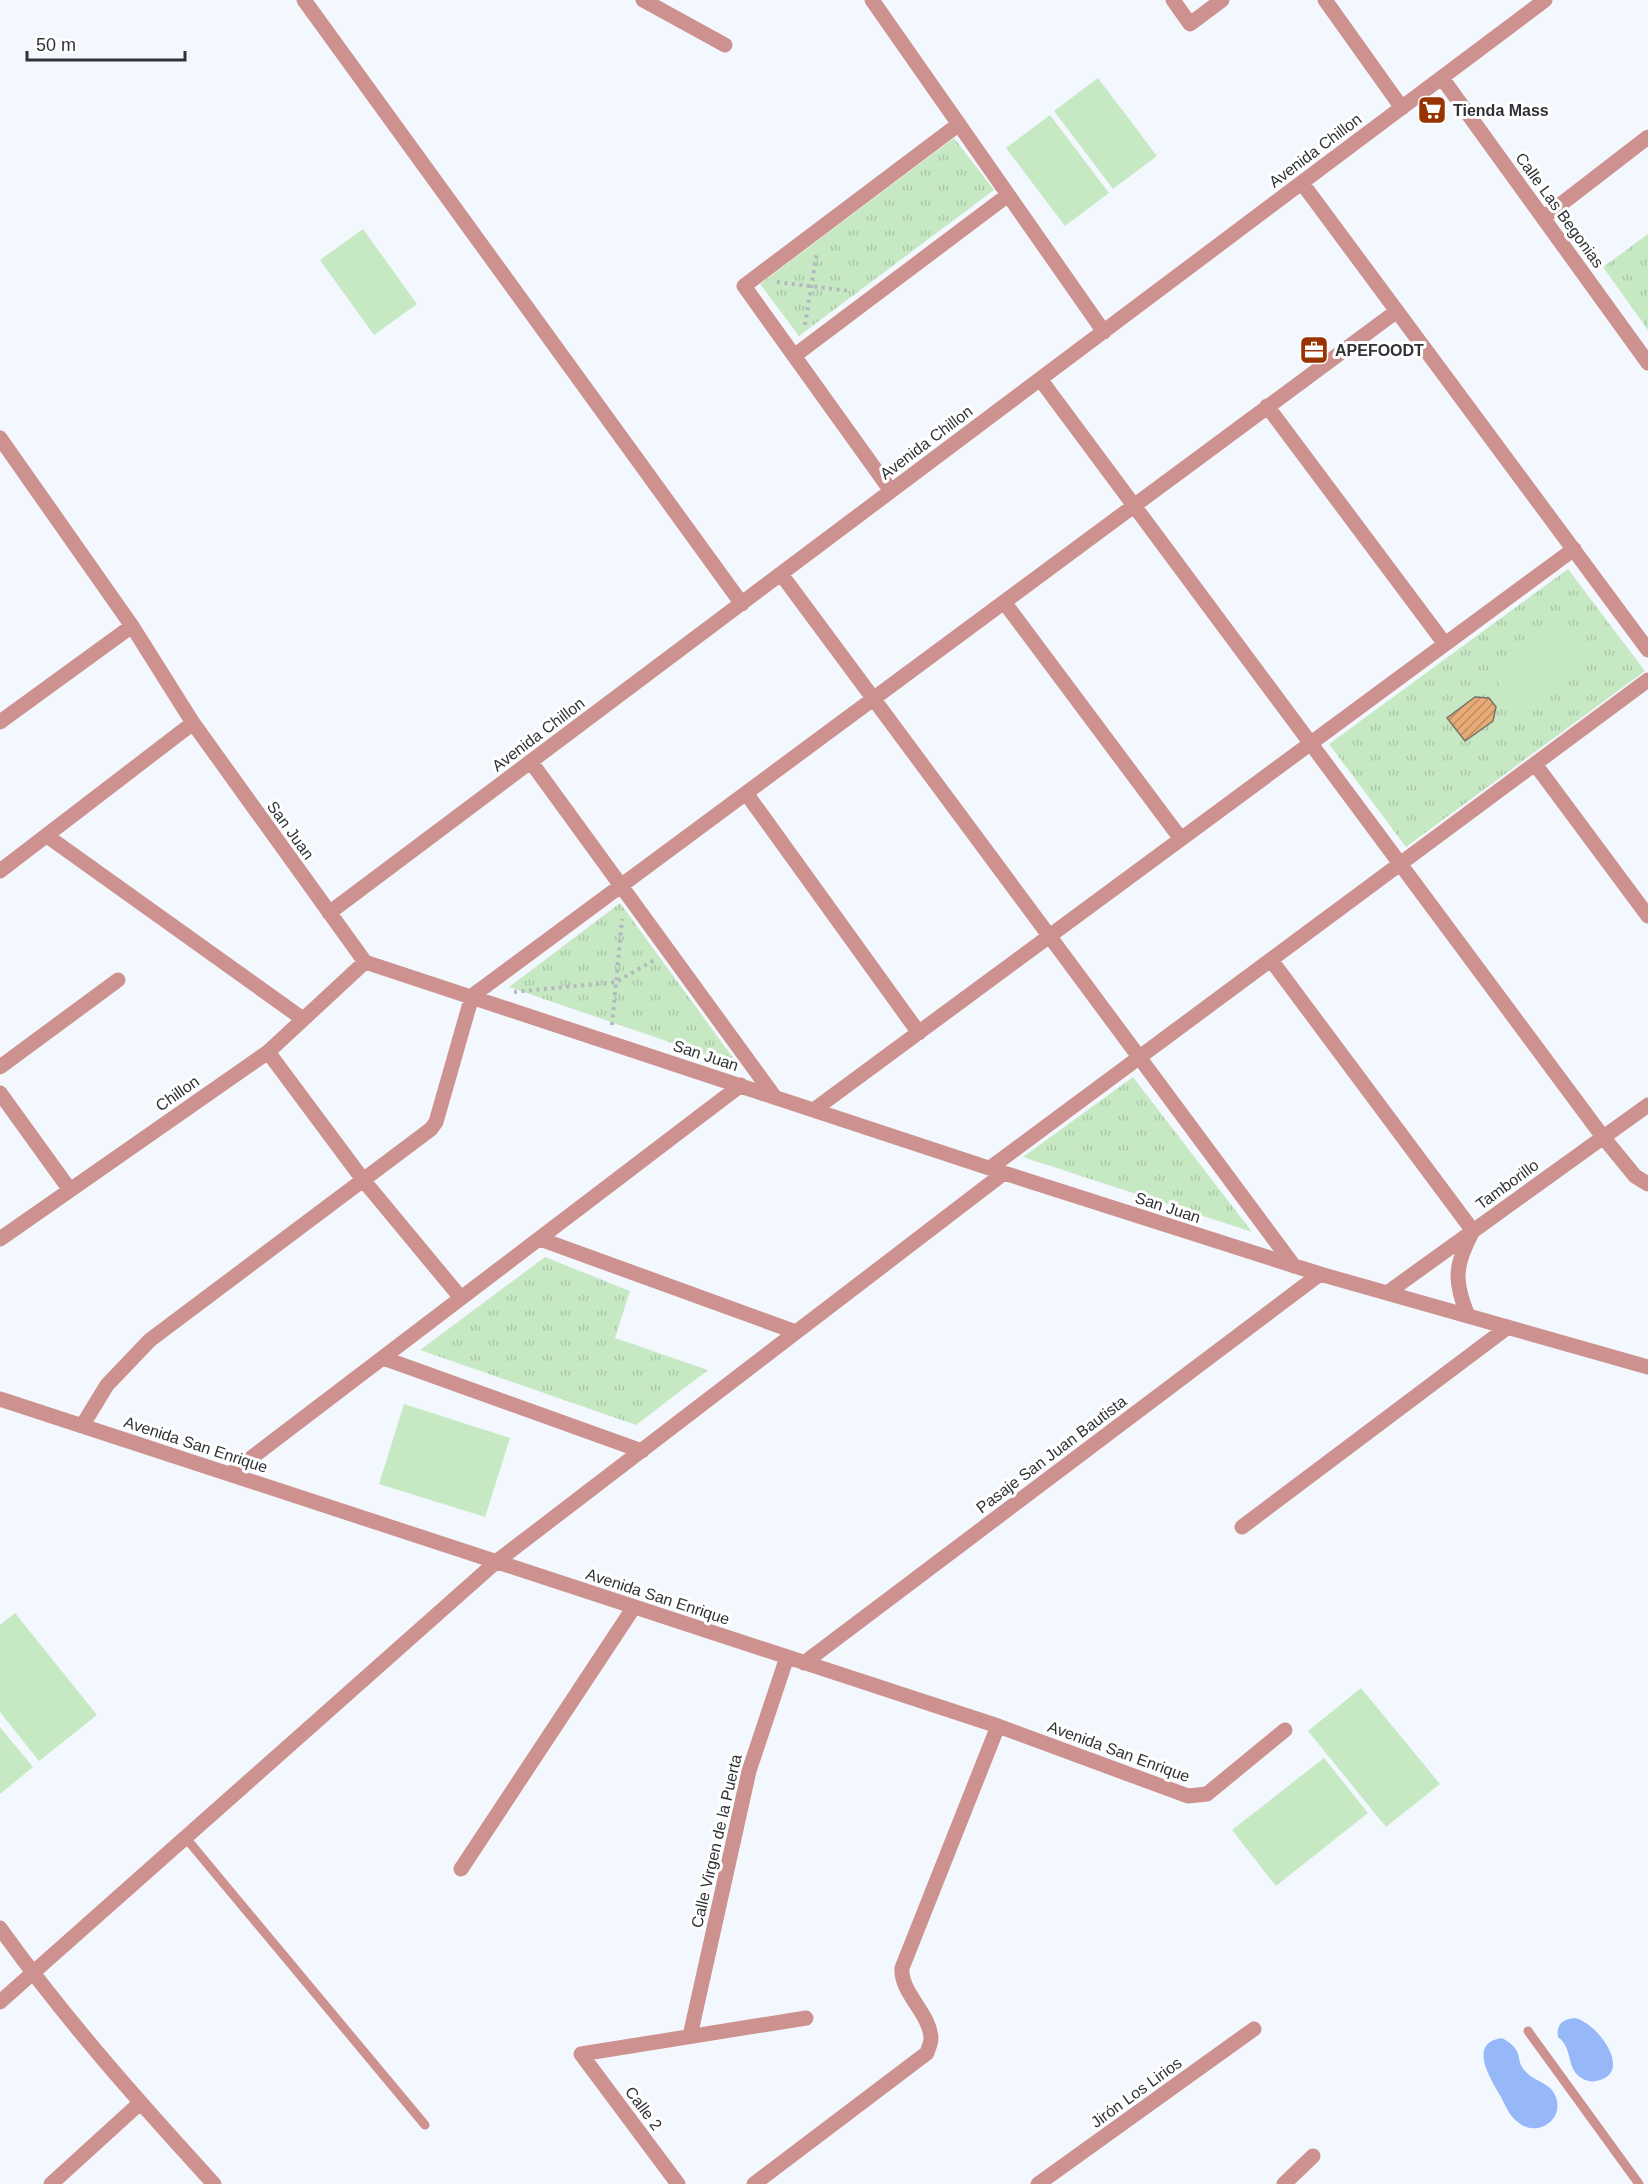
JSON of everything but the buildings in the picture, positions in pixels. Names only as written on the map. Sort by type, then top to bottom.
[{"type":"street","points":[[304,0],[742,604]]},
{"type":"street","points":[[643,0],[725,45]]},
{"type":"street","points":[[872,0],[1104,332]]},
{"type":"street","points":[[1173,0],[1190,24],[1222,0]]},
{"type":"street","points":[[1325,0],[1402,108]]},
{"type":"street","name":"Avenida Chillon","points":[[329,913],[1545,0]]},
{"type":"street","name":"Calle Las Begonias","points":[[1442,78],[1648,363]]},
{"type":"street","points":[[891,491],[797,353],[744,286],[959,124]]},
{"type":"street","points":[[1543,218],[1648,137]]},
{"type":"street","points":[[1302,183],[1648,650]]},
{"type":"street","points":[[797,353],[1008,195]]},
{"type":"street","points":[[82,1426],[107,1384],[150,1340],[431,1129],[436,1122],[472,996],[1397,310]]},
{"type":"street","points":[[1040,380],[1603,1137],[1635,1176],[1648,1184]]},
{"type":"street","points":[[1267,406],[1445,644]]},
{"type":"street","name":"San Juan","points":[[0,438],[132,626],[193,723],[365,962],[997,1171],[1294,1266],[1648,1367]]},
{"type":"street","points":[[815,1109],[1574,549]]},
{"type":"street","points":[[781,574],[1294,1266]]},
{"type":"street","points":[[1004,602],[1181,839]]},
{"type":"street","points":[[0,722],[132,626]]},
{"type":"street","points":[[0,2002],[496,1562],[796,1332],[1140,1058],[1648,680]]},
{"type":"street","points":[[0,870],[193,723]]},
{"type":"street","points":[[531,762],[774,1096]]},
{"type":"street","points":[[1535,765],[1648,916]]},
{"type":"street","points":[[746,793],[919,1033]]},
{"type":"street","points":[[47,836],[303,1019]]},
{"type":"street","points":[[1271,960],[1473,1231],[1461,1253],[1458,1271],[1459,1294],[1468,1316]]},
{"type":"street","name":"Chillon","points":[[0,1239],[268,1052],[365,962]]},
{"type":"street","points":[[0,1067],[118,980]]},
{"type":"street","points":[[268,1052],[364,1181],[461,1298]]},
{"type":"street","points":[[230,1474],[741,1085]]},
{"type":"street","points":[[0,1093],[69,1190]]},
{"type":"street","name":"Tamborillo","points":[[1387,1293],[1648,1105]]},
{"type":"street","points":[[540,1239],[796,1332]]},
{"type":"street","name":"Pasaje San Juan Bautista","points":[[804,1663],[1320,1274]]},
{"type":"street","points":[[1242,1527],[1508,1327]]},
{"type":"street","points":[[383,1358],[642,1451]]},
{"type":"street","name":"Avenida San Enrique","points":[[0,1399],[998,1726],[1188,1796],[1207,1794],[1286,1730]]},
{"type":"street","points":[[461,1869],[634,1607]]},
{"type":"street","name":"Calle Virgen de la Puerta","points":[[690,2036],[749,1771],[786,1657]]},
{"type":"street","points":[[754,2184],[927,2053],[931,2039],[928,2026],[901,1977],[902,1968],[998,1726]]},
{"type":"street","points":[[0,1928],[32,1973],[140,2103],[214,2184]]},
{"type":"street","points":[[690,2036],[806,2018]]},
{"type":"street","name":"Jirón Los Lirios","points":[[1038,2184],[1058,2178],[1254,2029]]},
{"type":"street","name":"Calle 2","points":[[678,2184],[581,2054],[690,2036]]},
{"type":"street","points":[[51,2184],[140,2103]]},
{"type":"street","points":[[1284,2184],[1313,2156]]},
{"type":"lane","points":[[185,1837],[425,2125]]},
{"type":"lane","points":[[1528,2031],[1640,2184]]},
{"type":"path","points":[[797,353],[821,228]]},
{"type":"path","points":[[753,279],[875,294]]},
{"type":"path","points":[[610,1042],[623,911],[622,885]]},
{"type":"path","points":[[506,993],[616,982],[670,951]]},
{"type":"green space","points":[[1098,78],[1157,156],[1113,189],[1054,111]]},
{"type":"green space","points":[[1050,115],[1109,193],[1065,226],[1006,148]]},
{"type":"green space","points":[[954,138],[994,190],[799,336],[760,284]]},
{"type":"green space","points":[[363,229],[417,304],[374,335],[320,260]]},
{"type":"green space","points":[[1648,234],[1648,330],[1603,267]]},
{"type":"green space","points":[[1568,569],[1645,671],[1406,847],[1329,744]]},
{"type":"green space","points":[[1557,620],[1587,660],[1519,710],[1489,671]]},
{"type":"green space","points":[[620,903],[739,1066],[509,987]]},
{"type":"green space","points":[[1133,1077],[1252,1232],[1023,1157]]},
{"type":"green space","points":[[545,1257],[630,1291],[615,1338],[708,1370],[636,1425],[420,1350]]},
{"type":"green space","points":[[404,1404],[510,1438],[485,1517],[379,1484]]},
{"type":"green space","points":[[15,1613],[97,1715],[39,1761],[0,1712],[0,1625]]},
{"type":"green space","points":[[1361,1688],[1440,1784],[1386,1827],[1308,1731]]},
{"type":"green space","points":[[0,1727],[33,1767],[0,1794]]},
{"type":"green space","points":[[1324,1758],[1368,1813],[1276,1886],[1232,1830]]},
{"type":"water","points":[[1575,2018],[1584,2022],[1602,2038],[1613,2059],[1612,2069],[1607,2076],[1596,2081],[1583,2079],[1577,2075],[1566,2047],[1558,2037],[1561,2023]]},
{"type":"water","points":[[1502,2038],[1510,2043],[1517,2052],[1527,2073],[1550,2088],[1555,2095],[1557,2112],[1548,2124],[1542,2127],[1526,2127],[1513,2118],[1488,2073],[1483,2055],[1485,2047],[1491,2041]]},
{"type":"place","name":"Tienda Mass","points":[[1432,110]]},
{"type":"place","name":"APEFOODT","points":[[1314,350]]}]
